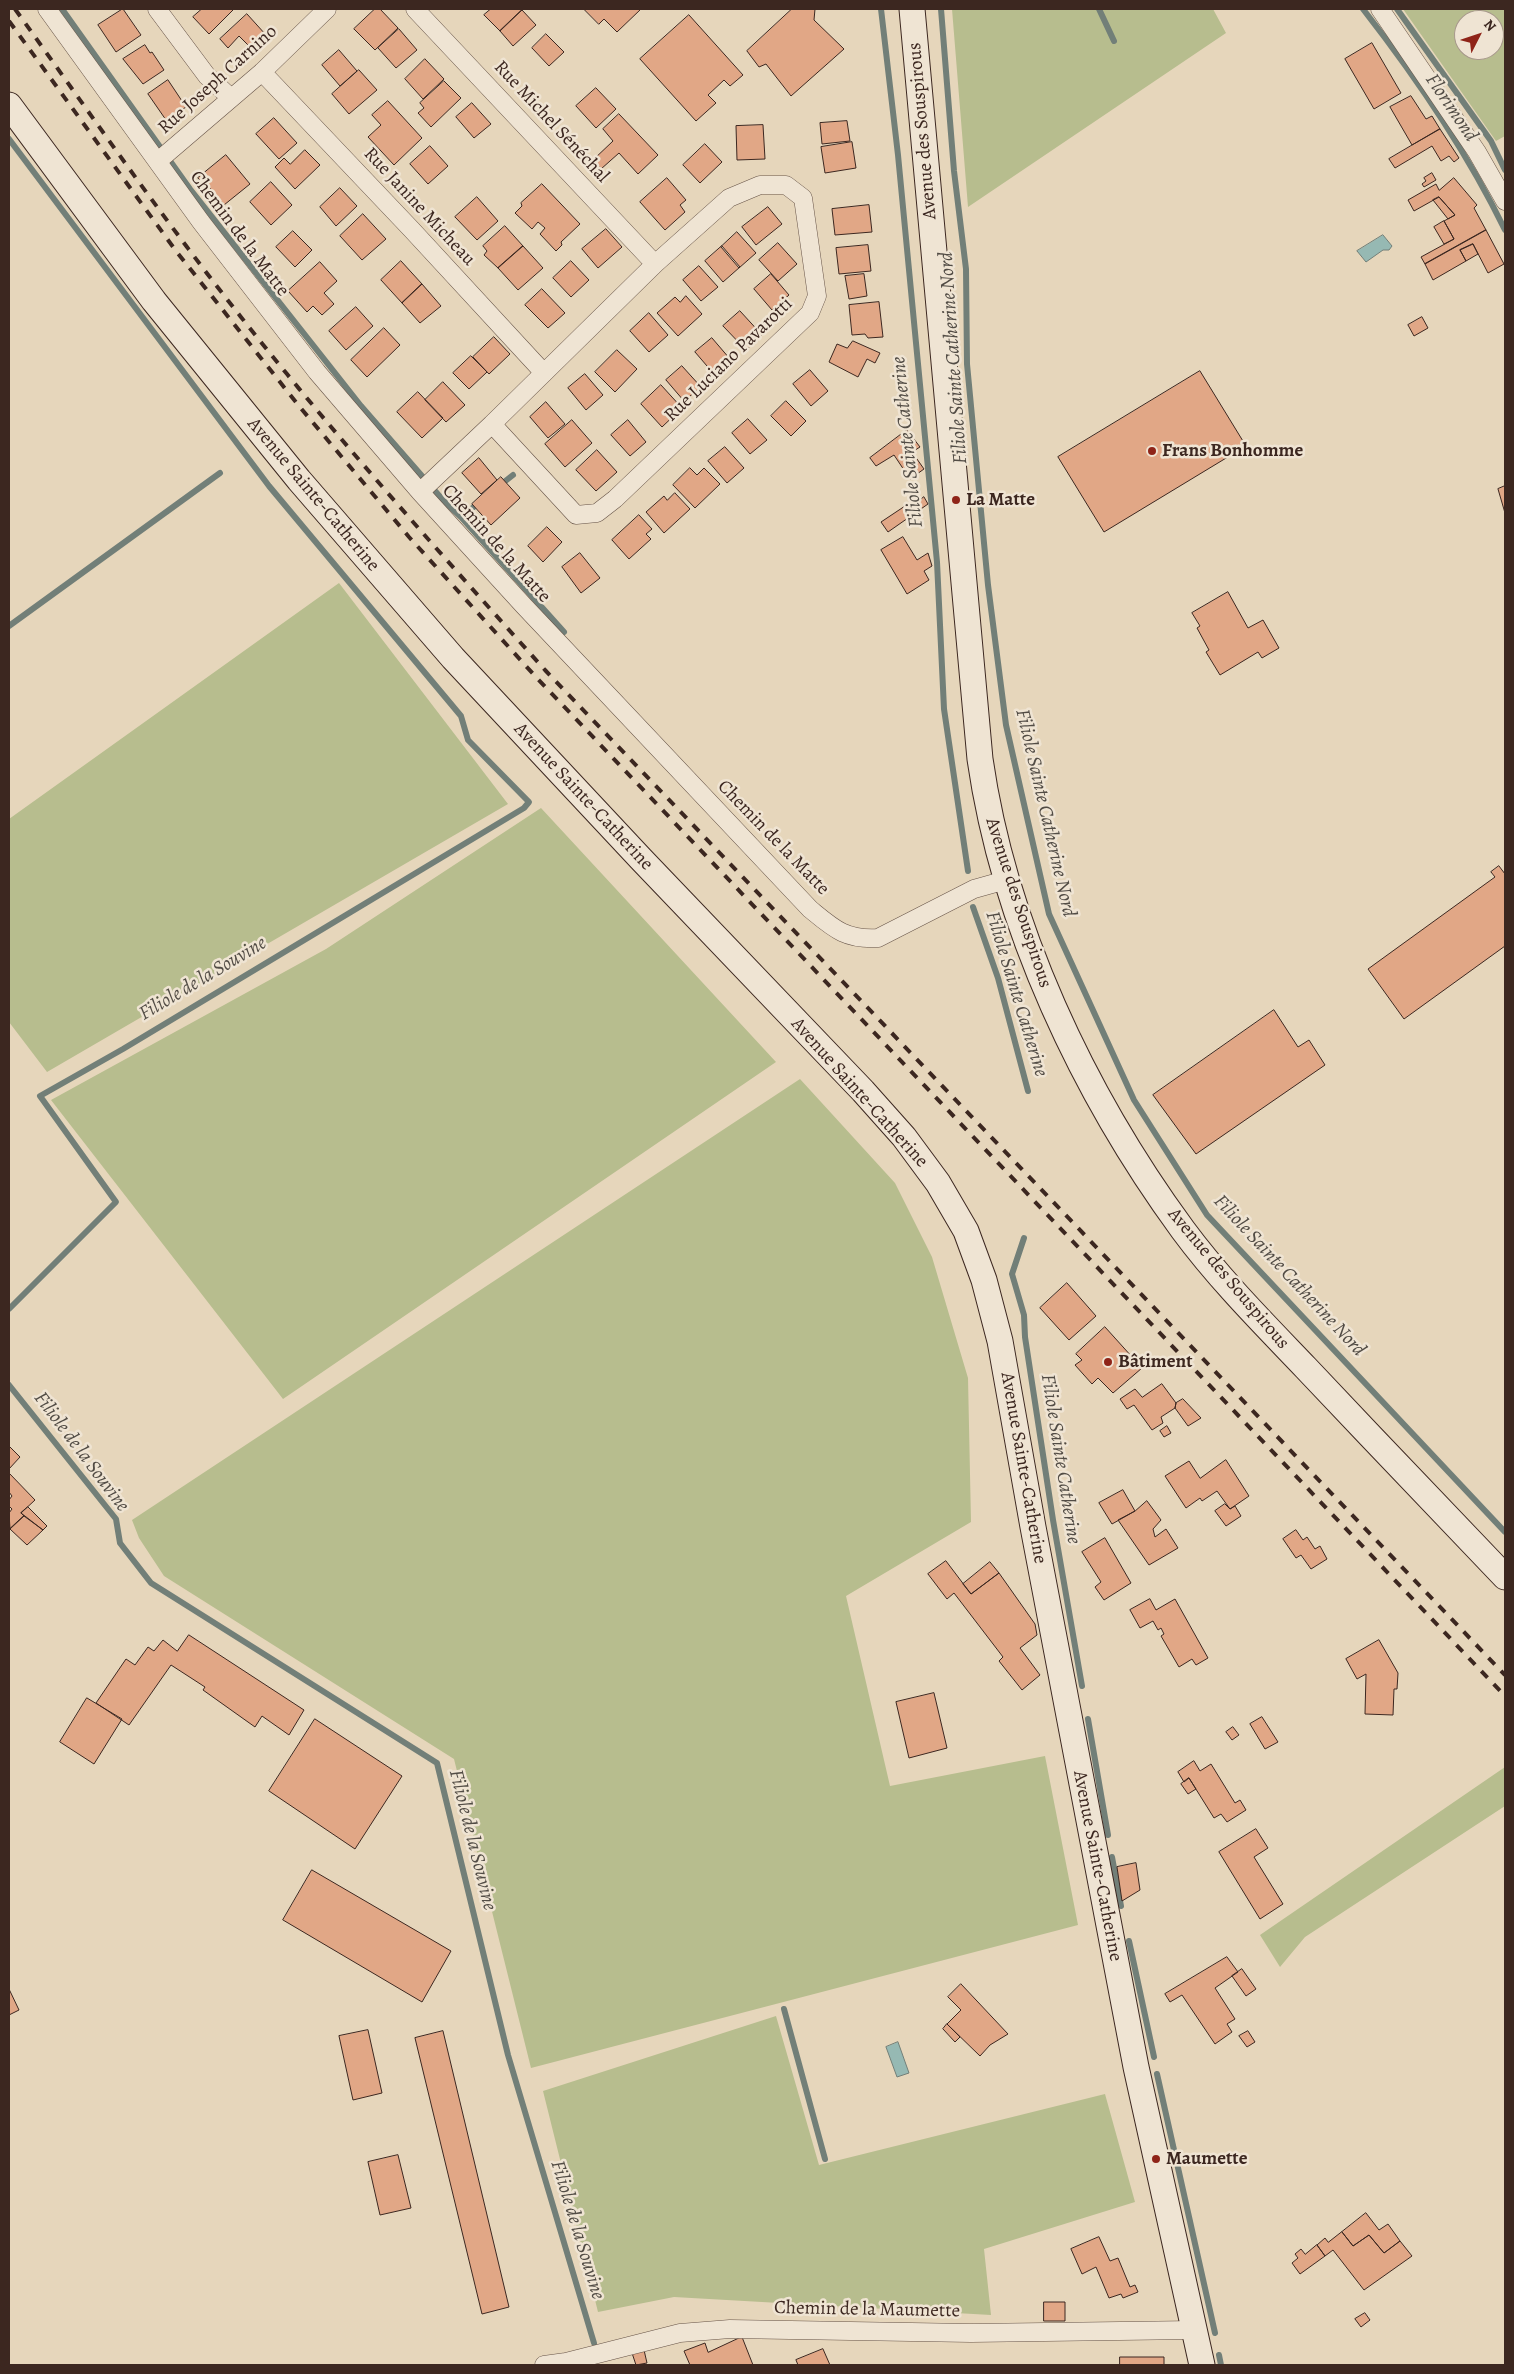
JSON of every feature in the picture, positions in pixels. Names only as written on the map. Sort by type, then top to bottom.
[{"type":"main road","name":"Avenue des Souspirous","points":[[912,9],[975,715],[986,805],[1006,880],[1034,961],[1058,1017],[1127,1145],[1184,1232],[1255,1314],[1505,1577]]},
{"type":"main road","name":"Avenue Sainte-Catherine","points":[[9,104],[154,301],[299,480],[453,658],[641,859],[863,1091],[904,1137],[932,1175],[966,1231],[984,1280],[1000,1341],[1034,1536],[1136,2067],[1202,2365]]},
{"type":"street","name":"Chemin de la Matte","points":[[47,9],[201,222],[317,372],[420,492],[524,606],[810,908],[837,932],[861,939],[878,938],[974,890],[1006,880]]},
{"type":"street","points":[[157,9],[207,76],[231,98]]},
{"type":"street","name":"Rue Joseph Carnino","points":[[158,161],[262,72],[327,9]]},
{"type":"street","name":"Rue Michel Sénéchal","points":[[415,9],[656,264]]},
{"type":"street","points":[[1380,9],[1477,152],[1505,201]]},
{"type":"street","name":"Rue Janine Micheau","points":[[262,72],[544,373]]},
{"type":"street","name":"Rue Luciano Pavarotti","points":[[420,492],[656,264],[729,198],[760,184],[786,185],[803,198],[817,296],[810,313],[616,499],[597,513],[576,515],[492,424]]},
{"type":"street","name":"Chemin de la Maumette","points":[[544,2365],[566,2362],[680,2333],[730,2329],[971,2333],[1194,2330]]},
{"type":"green space","points":[[952,9],[1213,9],[1226,33],[968,207]]},
{"type":"green space","points":[[1403,9],[1505,9],[1505,136],[1496,141]]},
{"type":"green space","points":[[339,583],[508,804],[47,1072],[9,1022],[9,819]]},
{"type":"green space","points":[[541,808],[776,1062],[283,1399],[51,1100],[326,949]]},
{"type":"green space","points":[[800,1079],[895,1183],[932,1257],[968,1378],[971,1522],[846,1596],[890,1786],[1045,1756],[1078,1925],[531,2068],[454,1759],[164,1576],[139,1538],[132,1520]]},
{"type":"green space","points":[[1505,1767],[1505,1806],[1305,1937],[1280,1967],[1260,1935]]},
{"type":"green space","points":[[776,2016],[819,2165],[1105,2094],[1135,2202],[984,2249],[991,2315],[674,2297],[598,2312],[543,2091]]},
{"type":"water","points":[[1383,235],[1392,246],[1389,250],[1383,250],[1366,262],[1357,251]]},
{"type":"water","points":[[898,2042],[909,2073],[897,2077],[886,2047]]},
{"type":"building","points":[[123,9],[141,35],[116,52],[98,25]]},
{"type":"building","points":[[202,9],[234,9],[209,34],[193,17]]},
{"type":"building","points":[[375,9],[380,9],[398,28],[375,50],[354,29]]},
{"type":"building","points":[[491,9],[522,10],[500,31],[484,15]]},
{"type":"building","points":[[584,9],[641,9],[617,32],[604,19],[599,24]]},
{"type":"building","points":[[792,9],[815,9],[814,20],[844,49],[791,96],[766,64],[759,67],[747,51]]},
{"type":"building","points":[[522,10],[536,25],[513,46],[500,31]]},
{"type":"building","points":[[247,14],[266,35],[252,49],[239,36],[228,48],[220,39]]},
{"type":"building","points":[[689,15],[743,75],[730,86],[724,80],[708,95],[716,103],[696,121],[640,59]]},
{"type":"building","points":[[399,29],[417,50],[396,68],[378,48]]},
{"type":"building","points":[[546,34],[564,52],[549,66],[532,48]]},
{"type":"building","points":[[1372,43],[1401,93],[1374,109],[1345,59]]},
{"type":"building","points":[[145,45],[164,70],[143,84],[123,59]]},
{"type":"building","points":[[339,50],[357,71],[340,86],[322,65]]},
{"type":"building","points":[[425,59],[444,79],[423,99],[405,79]]},
{"type":"building","points":[[359,70],[377,90],[349,114],[332,94]]},
{"type":"building","points":[[168,80],[186,107],[166,120],[148,94]]},
{"type":"building","points":[[444,81],[461,98],[431,127],[418,113],[424,108],[420,103]]},
{"type":"building","points":[[596,88],[616,109],[596,128],[576,106]]},
{"type":"building","points":[[1411,96],[1426,119],[1432,116],[1440,129],[1412,145],[1390,107]]},
{"type":"building","points":[[388,101],[422,138],[394,165],[368,137],[381,125],[372,115]]},
{"type":"building","points":[[472,103],[491,124],[474,138],[456,117]]},
{"type":"building","points":[[619,114],[658,155],[638,174],[619,153],[601,169],[593,160],[613,141],[603,129]]},
{"type":"building","points":[[274,118],[297,143],[279,159],[256,134]]},
{"type":"building","points":[[847,121],[850,141],[822,144],[820,123]]},
{"type":"building","points":[[763,125],[765,159],[737,160],[736,126]]},
{"type":"building","points":[[1440,129],[1459,158],[1454,162],[1449,156],[1441,161],[1432,146],[1395,168],[1389,159]]},
{"type":"building","points":[[852,142],[856,168],[825,173],[821,147]]},
{"type":"building","points":[[705,144],[722,162],[700,183],[683,165]]},
{"type":"building","points":[[430,146],[448,166],[428,184],[410,164]]},
{"type":"building","points":[[305,150],[320,165],[295,189],[275,167],[284,158],[290,164]]},
{"type":"building","points":[[226,155],[250,184],[224,205],[210,188],[208,190],[198,178]]},
{"type":"building","points":[[1432,173],[1436,180],[1424,187],[1422,184],[1426,181],[1424,178]]},
{"type":"building","points":[[667,178],[686,200],[680,205],[685,212],[665,230],[640,202]]},
{"type":"building","points":[[1454,178],[1477,205],[1474,208],[1486,230],[1425,264],[1421,257],[1454,239],[1444,221],[1455,215],[1439,197],[1414,211],[1408,200],[1436,184],[1439,190]]},
{"type":"building","points":[[271,182],[292,205],[271,225],[250,202]]},
{"type":"building","points":[[542,184],[580,224],[561,242],[562,245],[556,251],[540,234],[545,228],[538,222],[532,229],[515,213],[522,206],[521,203]]},
{"type":"building","points":[[340,188],[357,206],[336,226],[320,207]]},
{"type":"building","points":[[477,197],[498,221],[477,240],[455,217]]},
{"type":"building","points":[[1439,197],[1455,215],[1448,219],[1433,200]]},
{"type":"building","points":[[869,205],[872,232],[835,235],[832,209]]},
{"type":"building","points":[[768,207],[782,224],[756,245],[742,227]]},
{"type":"building","points":[[363,214],[386,239],[362,260],[340,236]]},
{"type":"building","points":[[1444,221],[1454,239],[1444,244],[1434,227]]},
{"type":"building","points":[[505,226],[523,246],[498,268],[484,255],[487,251],[483,246]]},
{"type":"building","points":[[606,229],[622,247],[598,268],[582,249]]},
{"type":"building","points":[[1486,230],[1504,264],[1488,273],[1473,244],[1460,250],[1466,261],[1433,280],[1425,264]]},
{"type":"building","points":[[293,231],[312,250],[295,267],[276,247]]},
{"type":"building","points":[[737,232],[756,253],[739,268],[721,247]]},
{"type":"building","points":[[778,243],[797,264],[778,281],[759,260]]},
{"type":"building","points":[[1473,244],[1478,254],[1466,261],[1460,250]]},
{"type":"building","points":[[868,245],[871,271],[839,274],[836,248]]},
{"type":"building","points":[[523,246],[543,268],[518,290],[498,268]]},
{"type":"building","points":[[722,246],[740,267],[723,282],[705,261]]},
{"type":"building","points":[[401,261],[422,284],[402,303],[381,280]]},
{"type":"building","points":[[571,261],[589,280],[571,297],[553,278]]},
{"type":"building","points":[[320,262],[337,281],[324,293],[334,304],[322,315],[313,306],[307,312],[288,291]]},
{"type":"building","points":[[699,266],[718,287],[701,301],[683,280]]},
{"type":"building","points":[[771,274],[789,295],[772,310],[754,289]]},
{"type":"building","points":[[864,274],[867,296],[849,299],[845,276]]},
{"type":"building","points":[[422,284],[441,306],[420,323],[402,303]]},
{"type":"building","points":[[542,289],[565,313],[548,328],[525,305]]},
{"type":"building","points":[[686,296],[702,314],[678,336],[657,313],[675,297],[680,302]]},
{"type":"building","points":[[879,302],[883,337],[868,338],[865,334],[852,335],[849,305]]},
{"type":"building","points":[[356,307],[373,326],[346,350],[329,331]]},
{"type":"building","points":[[740,311],[762,335],[746,350],[723,326]]},
{"type":"building","points":[[649,313],[668,335],[649,352],[630,331]]},
{"type":"building","points":[[1422,317],[1428,328],[1414,336],[1408,325]]},
{"type":"building","points":[[384,328],[400,345],[367,377],[351,360]]},
{"type":"building","points":[[494,337],[510,354],[489,374],[473,357]]},
{"type":"building","points":[[712,338],[730,359],[713,373],[695,352]]},
{"type":"building","points":[[853,341],[880,353],[875,363],[867,359],[858,377],[829,362],[837,344],[847,348]]},
{"type":"building","points":[[617,350],[637,369],[615,392],[595,372]]},
{"type":"building","points":[[471,356],[487,372],[469,389],[453,373]]},
{"type":"building","points":[[682,366],[701,387],[684,401],[666,380]]},
{"type":"building","points":[[810,370],[828,391],[811,406],[793,384]]},
{"type":"building","name":"Frans Bonhomme","points":[[1200,371],[1246,446],[1104,532],[1058,457]]},
{"type":"building","points":[[585,374],[603,395],[586,410],[568,388]]},
{"type":"building","points":[[443,382],[465,405],[446,422],[425,400]]},
{"type":"building","points":[[661,385],[682,408],[662,427],[641,404]]},
{"type":"building","points":[[418,392],[443,418],[422,438],[397,412]]},
{"type":"building","points":[[786,401],[806,421],[791,436],[771,416]]},
{"type":"building","points":[[546,402],[565,424],[548,438],[530,417]]},
{"type":"building","points":[[748,419],[767,440],[750,454],[732,433]]},
{"type":"building","points":[[572,420],[592,443],[565,467],[545,444]]},
{"type":"building","points":[[628,420],[646,442],[630,456],[611,435]]},
{"type":"building","points":[[907,430],[920,447],[912,452],[924,469],[910,479],[894,455],[876,466],[870,458]]},
{"type":"building","points":[[725,447],[744,468],[727,483],[708,461]]},
{"type":"building","points":[[597,450],[617,472],[596,491],[576,470]]},
{"type":"building","points":[[479,458],[497,480],[481,494],[462,473]]},
{"type":"building","points":[[690,468],[697,475],[704,468],[720,484],[695,508],[673,485]]},
{"type":"building","points":[[501,477],[520,498],[491,525],[472,504]]},
{"type":"building","points":[[1505,486],[1505,513],[1498,489]]},
{"type":"building","points":[[675,493],[690,509],[664,533],[646,512],[664,496],[667,500]]},
{"type":"building","points":[[924,497],[928,504],[888,532],[881,522],[905,506],[916,503]]},
{"type":"building","points":[[639,515],[652,529],[646,534],[651,539],[629,559],[612,540]]},
{"type":"building","points":[[547,527],[562,542],[543,562],[528,546]]},
{"type":"building","points":[[903,537],[917,560],[928,553],[932,566],[924,571],[929,580],[907,594],[881,550]]},
{"type":"building","points":[[580,553],[600,578],[581,593],[562,567]]},
{"type":"building","points":[[1228,592],[1248,628],[1263,620],[1279,648],[1262,658],[1258,652],[1220,675],[1206,652],[1209,650],[1197,628],[1200,626],[1192,613]]},
{"type":"building","points":[[1499,866],[1505,874],[1505,946],[1404,1019],[1368,969],[1495,877],[1491,872]]},
{"type":"building","points":[[1274,1010],[1298,1047],[1309,1040],[1325,1065],[1196,1154],[1153,1095]]},
{"type":"building","points":[[1067,1283],[1096,1316],[1069,1340],[1040,1308]]},
{"type":"building","name":"Bâtiment","points":[[1105,1327],[1142,1368],[1113,1393],[1098,1378],[1092,1384],[1075,1365],[1082,1360],[1076,1354]]},
{"type":"building","points":[[1162,1384],[1176,1403],[1175,1408],[1161,1417],[1163,1423],[1152,1430],[1134,1405],[1127,1409],[1120,1399],[1135,1389],[1142,1397]]},
{"type":"building","points":[[1183,1399],[1201,1418],[1188,1426],[1175,1408],[1176,1403]]},
{"type":"building","points":[[1167,1426],[1171,1433],[1164,1437],[1160,1431]]},
{"type":"building","points":[[9,1446],[20,1457],[9,1469]]},
{"type":"building","points":[[1226,1460],[1249,1496],[1230,1509],[1217,1491],[1202,1501],[1200,1498],[1186,1508],[1165,1476],[1189,1461],[1200,1478]]},
{"type":"building","points":[[9,1473],[35,1500],[21,1513],[24,1516],[10,1529],[9,1513],[12,1509],[9,1506],[9,1500],[12,1496],[9,1492]]},
{"type":"building","points":[[1123,1490],[1135,1511],[1112,1524],[1099,1503]]},
{"type":"building","points":[[1147,1501],[1161,1520],[1153,1529],[1155,1537],[1166,1529],[1178,1548],[1149,1565],[1118,1520],[1135,1511]]},
{"type":"building","points":[[1225,1504],[1230,1509],[1235,1506],[1241,1516],[1226,1526],[1215,1511]]},
{"type":"building","points":[[28,1507],[47,1526],[43,1530],[21,1513]]},
{"type":"building","points":[[24,1516],[43,1530],[27,1545],[10,1529]]},
{"type":"building","points":[[1296,1530],[1303,1540],[1307,1537],[1315,1549],[1320,1546],[1327,1559],[1311,1569],[1301,1555],[1296,1558],[1283,1539]]},
{"type":"building","points":[[1105,1538],[1131,1583],[1104,1600],[1095,1587],[1101,1582],[1082,1552]]},
{"type":"building","points":[[946,1561],[971,1594],[999,1573],[1035,1624],[1037,1635],[1020,1648],[1040,1675],[1022,1690],[999,1661],[1003,1657],[954,1593],[947,1599],[928,1574]]},
{"type":"building","points":[[990,1562],[999,1573],[971,1594],[963,1584]]},
{"type":"building","points":[[1150,1599],[1156,1610],[1175,1599],[1208,1658],[1196,1665],[1192,1659],[1179,1667],[1161,1636],[1164,1634],[1161,1628],[1158,1630],[1153,1621],[1140,1628],[1130,1610]]},
{"type":"building","points":[[189,1635],[304,1710],[289,1735],[262,1716],[255,1727],[203,1690],[205,1687],[171,1665],[129,1725],[96,1703],[126,1659],[135,1665],[148,1647],[154,1651],[163,1640],[177,1651]]},
{"type":"building","points":[[1379,1640],[1398,1673],[1397,1689],[1394,1689],[1393,1715],[1365,1714],[1366,1674],[1357,1679],[1346,1659]]},
{"type":"building","points":[[934,1693],[947,1748],[909,1758],[896,1702]]},
{"type":"building","points":[[87,1698],[122,1719],[94,1764],[60,1742]]},
{"type":"building","points":[[1262,1717],[1278,1742],[1265,1749],[1250,1724]]},
{"type":"building","points":[[315,1719],[402,1776],[355,1849],[269,1791]]},
{"type":"building","points":[[1233,1727],[1239,1735],[1232,1740],[1226,1732]]},
{"type":"building","points":[[1194,1761],[1200,1771],[1211,1764],[1235,1803],[1240,1800],[1246,1810],[1227,1822],[1221,1814],[1214,1818],[1189,1778],[1184,1782],[1178,1772]]},
{"type":"building","points":[[1189,1778],[1196,1789],[1188,1794],[1181,1784]]},
{"type":"building","points":[[1256,1829],[1268,1848],[1254,1857],[1283,1904],[1260,1919],[1219,1852]]},
{"type":"building","points":[[1136,1863],[1140,1890],[1122,1901],[1117,1867]]},
{"type":"building","points":[[312,1870],[451,1951],[422,2002],[283,1920]]},
{"type":"building","points":[[1227,1957],[1238,1972],[1215,1988],[1235,2019],[1227,2024],[1232,2032],[1215,2044],[1182,1995],[1170,2002],[1165,1994]]},
{"type":"building","points":[[1242,1969],[1256,1989],[1246,1996],[1232,1976]]},
{"type":"building","points":[[961,1984],[1008,2034],[990,2045],[980,2056],[947,2024],[961,2010],[948,1997]]},
{"type":"building","points":[[9,1989],[19,2010],[9,2015]]},
{"type":"building","points":[[947,2024],[960,2037],[955,2042],[943,2029]]},
{"type":"building","points":[[368,2030],[382,2093],[353,2100],[339,2036]]},
{"type":"building","points":[[443,2031],[509,2307],[482,2314],[415,2038]]},
{"type":"building","points":[[1248,2031],[1255,2042],[1247,2047],[1239,2036]]},
{"type":"building","points":[[398,2155],[411,2208],[380,2215],[368,2162]]},
{"type":"building","points":[[1366,2213],[1379,2230],[1388,2224],[1400,2241],[1384,2253],[1369,2235],[1353,2246],[1342,2232]]},
{"type":"building","points":[[1342,2232],[1353,2246],[1369,2235],[1384,2253],[1400,2241],[1412,2256],[1364,2290],[1333,2250],[1325,2256],[1317,2245],[1325,2238],[1328,2242]]},
{"type":"building","points":[[1099,2237],[1110,2261],[1118,2258],[1130,2287],[1135,2285],[1138,2292],[1123,2298],[1121,2294],[1109,2298],[1096,2267],[1082,2274],[1071,2249]]},
{"type":"building","points":[[1317,2245],[1325,2256],[1300,2274],[1292,2263],[1298,2258],[1295,2254],[1301,2249],[1305,2254]]},
{"type":"building","points":[[1044,2302],[1065,2302],[1065,2321],[1044,2321]]},
{"type":"building","points":[[1365,2313],[1370,2320],[1361,2327],[1355,2319]]},
{"type":"building","points":[[742,2337],[753,2365],[690,2365],[684,2351],[705,2343],[708,2352]]},
{"type":"building","points":[[823,2349],[830,2365],[798,2365],[796,2360]]},
{"type":"building","points":[[644,2350],[647,2363],[636,2365],[632,2353]]},
{"type":"building","points":[[1120,2357],[1164,2357],[1164,2365],[1120,2365]]},
{"type":"waterway","points":[[62,9],[190,189],[361,406],[442,499],[461,517]]},
{"type":"waterway","name":"Filiole Sainte Catherine","points":[[881,9],[898,155],[937,562],[944,709],[968,871]]},
{"type":"waterway","name":"Filiole Sainte Catherine Nord","points":[[941,9],[954,171],[966,269],[967,364],[988,585],[1006,725],[1049,914],[1134,1100],[1207,1215],[1505,1532]]},
{"type":"waterway","points":[[1099,9],[1114,41]]},
{"type":"waterway","name":"Florimond","points":[[1363,9],[1440,116],[1474,172],[1505,230]]},
{"type":"waterway","points":[[1397,9],[1491,141],[1505,170]]},
{"type":"waterway","name":"Filiole de la Souvine","points":[[9,139],[269,486],[461,716],[468,740],[529,802],[524,808],[123,1049],[40,1096],[116,1202],[9,1309]]},
{"type":"waterway","points":[[9,626],[220,473]]},
{"type":"waterway","name":"Filiole de la Souvine","points":[[499,486],[513,475]]},
{"type":"waterway","name":"Filiole de la Souvine","points":[[480,502],[461,517],[564,632]]},
{"type":"waterway","name":"Filiole Sainte Catherine","points":[[973,907],[998,978],[1028,1091]]},
{"type":"waterway","name":"Filiole Sainte Catherine","points":[[1024,1238],[1012,1274],[1024,1315],[1025,1337],[1053,1520],[1082,1686]]},
{"type":"waterway","name":"Filiole de la Souvine","points":[[9,1385],[116,1519],[120,1543],[151,1583],[437,1763],[508,2055],[594,2343]]},
{"type":"waterway","name":"Filiole Sainte Catherine","points":[[1088,1719],[1108,1835]]},
{"type":"waterway","name":"Filiole Sainte Catherine","points":[[1112,1857],[1121,1906]]},
{"type":"waterway","name":"Filiole Sainte Catherine","points":[[1129,1941],[1154,2057]]},
{"type":"waterway","points":[[784,2009],[825,2159]]},
{"type":"waterway","name":"Filiole Sainte Catherine","points":[[1157,2074],[1215,2333]]},
{"type":"waterway","name":"Filiole Sainte Catherine","points":[[1219,2355],[1221,2365]]},
{"type":"railway","points":[[15,9],[143,188],[229,302],[362,463],[499,619],[545,670],[1505,1675]]},
{"type":"railway","points":[[9,21],[176,251],[299,406],[409,537],[535,676],[1505,1696]]},
{"type":"place","name":"Frans Bonhomme","points":[[1152,451]]},
{"type":"place","name":"La Matte","points":[[956,500]]},
{"type":"place","name":"Bâtiment","points":[[1108,1362]]},
{"type":"place","name":"Maumette","points":[[1156,2159]]}]
